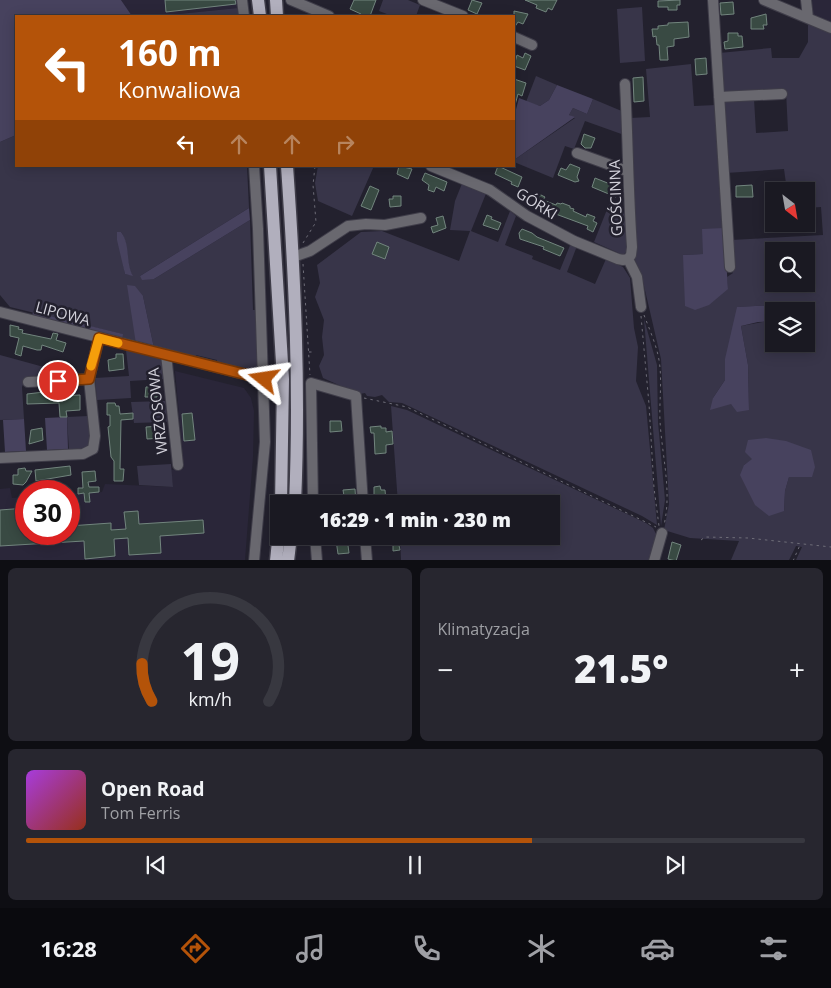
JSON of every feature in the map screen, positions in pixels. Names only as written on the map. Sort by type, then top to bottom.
[{"type":"main road","points":[[258,0],[260,15]]},
{"type":"main road","points":[[276,0],[277,15]]},
{"type":"main road","points":[[270,167],[283,379],[281,495]]},
{"type":"main road","points":[[287,167],[298,256],[295,495]]},
{"type":"main road","points":[[276,560],[278,545]]},
{"type":"main road","points":[[288,560],[290,545]]},
{"type":"street","points":[[242,0],[244,15]]},
{"type":"street","points":[[291,0],[327,15]]},
{"type":"street","points":[[423,0],[460,15]]},
{"type":"street","points":[[713,0],[730,267]]},
{"type":"street","points":[[764,0],[831,28]]},
{"type":"street","points":[[806,0],[808,18]]},
{"type":"street","points":[[515,37],[532,45]]},
{"type":"street","name":"GOŚCINNA","points":[[625,84],[628,138],[627,171],[632,246],[631,255],[628,259]]},
{"type":"street","points":[[719,97],[782,94]]},
{"type":"street","points":[[577,153],[627,171]]},
{"type":"street","points":[[254,167],[264,379],[264,442],[254,560]]},
{"type":"street","name":"GÓRKI","points":[[433,167],[490,190],[527,216],[574,241],[618,259],[628,259]]},
{"type":"street","points":[[298,256],[318,247],[348,226],[366,224],[385,225],[421,218]]},
{"type":"street","points":[[628,259],[637,277],[641,308]]},
{"type":"street","name":"LIPOWA","points":[[0,312],[264,379]]},
{"type":"street","points":[[0,458],[83,454],[90,452],[95,446],[89,379],[99,338]]},
{"type":"street","name":"WRZOSOWA","points":[[166,354],[178,465]]},
{"type":"street","points":[[28,382],[89,379]]},
{"type":"street","points":[[312,495],[313,434],[311,383],[356,396],[362,495]]},
{"type":"street","points":[[654,560],[662,533]]},
{"type":"street","points":[[316,545],[317,560]]},
{"type":"street","points":[[366,545],[367,560]]},
{"type":"path","points":[[311,383],[298,256],[303,241],[316,222],[313,185],[315,167]]},
{"type":"path","points":[[356,396],[407,407],[659,529],[654,488],[641,308]]},
{"type":"path","points":[[641,308],[655,344],[660,371],[660,420],[667,505],[662,533]]},
{"type":"path","points":[[308,352],[314,352]]},
{"type":"path","points":[[701,540],[706,537],[739,538],[831,547]]},
{"type":"path","points":[[793,560],[801,544]]},
{"type":"shaded area","points":[[0,0],[121,0],[131,15],[15,15],[15,135],[0,142]]},
{"type":"shaded area","points":[[121,0],[237,0],[238,8],[169,15],[131,15]]},
{"type":"shaded area","points":[[383,0],[408,0],[420,5],[416,15],[389,15],[379,11]]},
{"type":"shaded area","points":[[812,0],[831,0],[831,24],[813,16]]},
{"type":"shaded area","points":[[642,7],[645,61],[620,63],[617,9]]},
{"type":"shaded area","points":[[238,8],[238,15],[169,15]]},
{"type":"shaded area","points":[[808,22],[831,31],[831,560],[796,560],[802,547],[796,546],[789,560],[731,560],[739,541],[690,538],[664,530],[669,504],[661,359],[641,273],[634,258],[630,118],[650,117],[646,69],[691,64],[694,106],[716,105],[724,228],[703,254],[683,255],[728,289],[727,277],[733,273],[731,240],[823,235],[821,207],[815,207],[815,182],[786,182],[784,169],[726,173],[722,101],[754,99],[756,133],[788,131],[786,91],[722,94],[719,53],[771,48],[772,58],[799,58],[808,42]],"holes":[[[765,302],[815,302],[815,352],[765,352],[765,322],[741,326],[748,365],[749,410],[713,398],[725,380],[738,307],[765,306]],[[753,459],[812,477],[789,477],[785,491],[784,511],[744,465]]]},
{"type":"shaded area","points":[[536,76],[557,85],[549,100],[540,106],[526,102]]},
{"type":"shaded area","points":[[557,85],[593,99],[587,114],[573,108],[569,115],[575,117],[515,159],[515,113],[519,98],[540,106],[549,100]]},
{"type":"shaded area","points":[[593,99],[624,112],[627,136],[585,121],[574,149],[565,146],[553,178],[515,162],[515,159],[575,118],[569,115],[573,108],[587,114]]},
{"type":"shaded area","points":[[15,135],[15,167],[247,167],[249,208],[140,276],[154,279],[250,220],[253,310],[257,310],[259,367],[255,370],[239,370],[217,364],[217,360],[196,355],[194,358],[154,348],[143,296],[136,344],[122,340],[122,334],[10,307],[0,295],[0,142]],"holes":[[[118,232],[121,232],[126,242],[132,275],[125,274]]]},
{"type":"shaded area","points":[[318,167],[374,167],[352,216],[318,201],[315,183]]},
{"type":"shaded area","points":[[463,181],[487,191],[471,231],[498,242],[510,211],[516,216],[505,245],[533,256],[532,259],[560,270],[571,243],[577,246],[567,272],[595,284],[606,259],[623,267],[630,278],[634,328],[638,347],[636,381],[646,406],[657,525],[642,516],[402,403],[389,402],[382,395],[375,397],[367,396],[365,393],[359,394],[323,378],[319,366],[324,355],[322,337],[324,320],[315,297],[320,283],[317,265],[361,232],[382,231],[459,261],[470,231],[450,230],[455,201]]},
{"type":"shaded area","points":[[610,202],[625,208],[628,250],[623,255],[594,242]]},
{"type":"shaded area","points":[[249,208],[250,220],[154,279],[142,280],[140,276]]},
{"type":"shaded area","points":[[724,228],[728,289],[709,305],[695,310],[685,306],[683,255],[703,254],[702,229]]},
{"type":"shaded area","points":[[117,232],[121,232],[126,242],[129,265],[133,276],[125,274]]},
{"type":"shaded area","points":[[127,285],[135,286],[143,296],[154,348],[136,344]]},
{"type":"shaded area","points":[[765,306],[765,322],[741,326],[748,365],[749,410],[737,412],[731,404],[710,410],[713,398],[725,380],[725,359],[737,307]]},
{"type":"shaded area","points":[[33,312],[123,334],[122,340],[32,316]]},
{"type":"shaded area","points":[[644,319],[657,365],[658,422],[665,500],[661,526]]},
{"type":"shaded area","points":[[126,350],[162,359],[163,379],[130,381],[131,398],[97,400],[95,378],[129,376]]},
{"type":"shaded area","points":[[0,355],[84,378],[46,375],[25,379],[22,387],[24,419],[0,420]]},
{"type":"shaded area","points":[[175,371],[244,388],[251,398],[254,411],[253,457],[245,560],[0,560],[0,489],[10,488],[12,498],[15,498],[15,545],[80,545],[80,493],[102,492],[105,484],[173,487],[171,470],[184,468]]},
{"type":"shaded area","points":[[165,401],[167,422],[134,423],[131,402]]},
{"type":"shaded area","points":[[391,406],[407,410],[646,523],[653,528],[657,536],[650,560],[401,560],[400,545],[560,545],[560,495],[397,495]]},
{"type":"shaded area","points":[[88,416],[91,445],[85,450],[69,451],[67,417]]},
{"type":"shaded area","points":[[67,417],[68,449],[47,450],[45,418]]},
{"type":"shaded area","points":[[24,419],[26,451],[5,452],[3,420]]},
{"type":"shaded area","points":[[766,438],[786,441],[811,450],[815,467],[812,477],[789,477],[785,491],[784,511],[769,516],[755,505],[740,475],[744,465],[752,459],[745,452],[748,440]]},
{"type":"shaded area","points":[[171,464],[173,487],[139,485],[137,466]]},
{"type":"building","points":[[165,0],[235,0],[236,4],[166,12]]},
{"type":"building","points":[[354,0],[376,0],[370,15],[361,15],[350,9]]},
{"type":"building","points":[[472,0],[482,3],[477,14],[468,10]]},
{"type":"building","points":[[525,0],[557,0],[552,10],[548,8],[546,12],[536,8],[537,5]]},
{"type":"building","points":[[680,0],[677,10],[668,10],[668,7],[658,7],[658,1]]},
{"type":"building","points":[[733,2],[734,14],[721,15],[720,3]]},
{"type":"building","points":[[514,11],[528,14],[523,24],[518,22],[515,26]]},
{"type":"building","points":[[766,14],[767,25],[763,25],[764,29],[751,29],[751,18]]},
{"type":"building","points":[[688,22],[689,37],[674,39],[674,46],[667,47],[668,60],[660,60],[659,45],[657,45],[656,36],[653,37],[652,29],[658,29],[658,26],[668,25],[668,23]]},
{"type":"building","points":[[728,33],[738,33],[738,36],[742,36],[743,47],[725,49],[724,42],[728,41]]},
{"type":"building","points":[[525,53],[531,56],[525,70],[515,66],[517,55],[523,58]]},
{"type":"building","points":[[706,58],[707,74],[696,75],[695,59]]},
{"type":"building","points":[[643,77],[644,101],[634,102],[633,78]]},
{"type":"building","points":[[515,79],[526,83],[522,96],[518,94],[515,105]]},
{"type":"building","points":[[584,134],[595,138],[591,148],[585,148],[581,144]]},
{"type":"building","points":[[570,164],[580,168],[577,177],[579,181],[575,182],[558,175],[561,168],[566,170]]},
{"type":"building","points":[[399,167],[412,169],[408,179],[397,174]]},
{"type":"building","points":[[498,167],[500,167],[522,177],[518,187],[495,174]]},
{"type":"building","points":[[425,173],[447,182],[444,191],[436,187],[434,192],[428,190],[429,185],[422,180]]},
{"type":"building","points":[[595,178],[620,188],[616,197],[592,187]]},
{"type":"building","points":[[752,185],[753,197],[736,197],[736,186]]},
{"type":"building","points":[[370,186],[379,190],[371,210],[361,206]]},
{"type":"building","points":[[539,194],[545,197],[543,200],[556,205],[557,203],[562,203],[586,217],[587,214],[595,217],[593,221],[597,223],[593,232],[587,229],[588,226],[553,213],[554,211],[541,206],[540,208],[534,206]]},
{"type":"building","points":[[393,196],[401,196],[401,206],[390,207],[389,199],[393,199]]},
{"type":"building","points":[[487,215],[501,223],[498,230],[483,225]]},
{"type":"building","points":[[443,216],[446,228],[433,233],[431,227],[438,225],[436,218]]},
{"type":"building","points":[[522,229],[564,248],[560,256],[543,249],[544,247],[520,239],[519,233]]},
{"type":"building","points":[[377,242],[389,247],[385,259],[372,254]]},
{"type":"building","points":[[10,325],[19,327],[18,329],[23,330],[22,333],[51,339],[53,333],[58,334],[56,340],[66,343],[63,352],[42,345],[41,350],[23,346],[21,356],[15,354],[19,338],[10,336]]},
{"type":"building","points":[[116,354],[123,354],[124,369],[109,371],[108,360],[116,358]]},
{"type":"building","points":[[157,386],[157,397],[145,397],[146,387]]},
{"type":"building","points":[[61,390],[61,396],[80,395],[80,410],[66,411],[67,417],[60,417],[59,403],[27,404],[27,394]]},
{"type":"building","points":[[107,403],[115,403],[116,406],[119,406],[120,414],[133,413],[133,419],[121,420],[120,469],[124,469],[123,481],[114,481],[114,461],[111,457],[108,427],[110,426],[110,415],[107,415]]},
{"type":"building","points":[[192,413],[195,440],[184,441],[182,414]]},
{"type":"building","points":[[330,421],[341,421],[342,431],[330,432]]},
{"type":"building","points":[[161,426],[162,438],[147,439],[146,427]]},
{"type":"building","points":[[381,426],[381,428],[386,428],[386,432],[392,431],[393,444],[386,445],[386,453],[375,454],[374,433],[371,433],[370,427]]},
{"type":"building","points":[[42,428],[43,440],[29,444],[31,430]]},
{"type":"building","points":[[70,466],[71,475],[36,480],[35,470]]},
{"type":"building","points":[[25,468],[26,471],[32,471],[27,480],[15,480],[15,484],[13,484],[13,475],[18,475],[18,469]]},
{"type":"building","points":[[95,471],[96,481],[88,482],[89,487],[99,487],[99,492],[89,493],[90,502],[85,502],[84,493],[80,494],[80,488],[83,488],[82,472]]},
{"type":"building","points":[[380,486],[381,490],[385,490],[385,495],[374,495],[374,487]]},
{"type":"building","points":[[355,489],[355,495],[344,495],[343,490]]},
{"type":"building","points":[[15,509],[15,545],[17,545],[0,546],[0,510]]},
{"type":"building","points":[[138,511],[139,524],[203,520],[204,533],[160,536],[161,553],[129,555],[128,538],[114,539],[115,556],[85,559],[84,541],[80,541],[80,525],[111,523],[111,530],[126,529],[124,512]]},
{"type":"building","points":[[672,542],[681,545],[676,560],[668,559]]},
{"type":"building","points":[[337,545],[348,545],[349,553],[338,554]]},
{"type":"building","points":[[393,545],[399,545],[400,550],[393,551]]},
{"type":"slow traffic","points":[[91,366],[99,338],[118,343]]},
{"type":"route","points":[[58,381],[89,379],[99,338],[264,379]]}]
